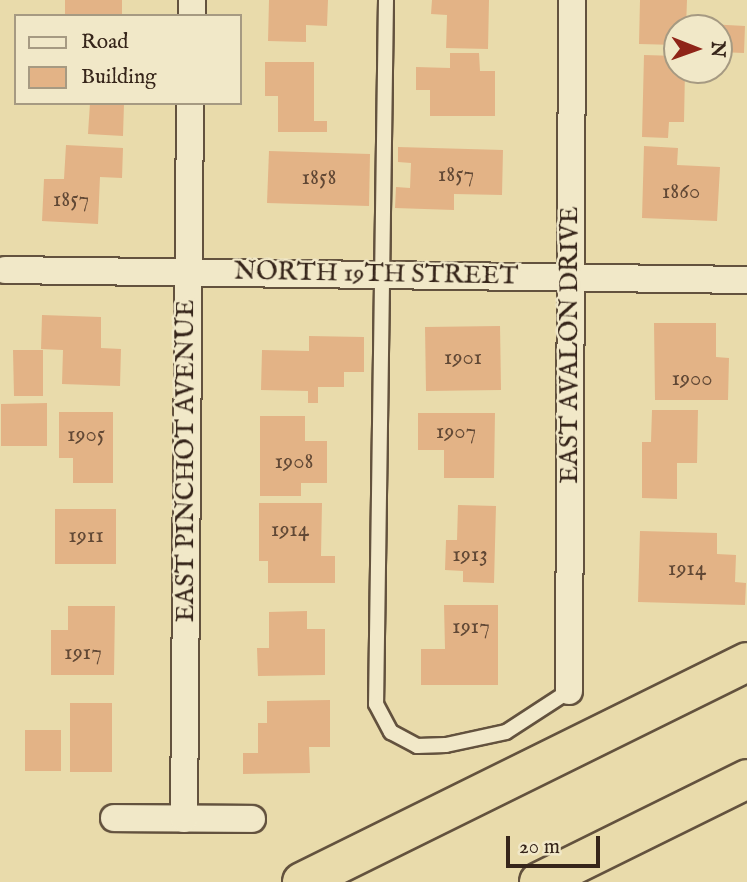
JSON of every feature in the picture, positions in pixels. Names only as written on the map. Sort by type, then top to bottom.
[{"type":"highway","points":[[302,882],[747,662]]},
{"type":"highway","points":[[539,882],[747,779]]},
{"type":"street","name":"EAST AVALON DRIVE","points":[[569,691],[572,0]]},
{"type":"street","name":"EAST PINCHOT AVENUE","points":[[184,819],[190,105]]},
{"type":"street","name":"NORTH 19TH STREET","points":[[5,270],[747,280]]},
{"type":"street","points":[[114,818],[252,819]]},
{"type":"lane","points":[[386,0],[380,274],[376,704],[391,732],[417,746],[446,745],[506,732],[569,691]]},
{"type":"building","points":[[65,0],[122,0],[122,14],[65,14]]},
{"type":"building","points":[[269,0],[328,0],[327,26],[306,25],[306,42],[268,41]]},
{"type":"building","points":[[432,0],[489,0],[488,49],[446,48],[447,15],[431,14]]},
{"type":"building","points":[[640,0],[687,0],[686,14],[663,14],[663,45],[639,44]]},
{"type":"building","points":[[733,25],[745,26],[744,53],[733,53]]},
{"type":"building","points":[[450,53],[479,53],[480,71],[495,71],[495,116],[430,116],[430,90],[416,90],[416,67],[450,68]]},
{"type":"building","points":[[644,55],[663,56],[663,84],[685,84],[684,122],[669,122],[668,138],[642,137]]},
{"type":"building","points":[[265,62],[314,62],[314,121],[327,121],[327,132],[278,132],[278,96],[265,96]]},
{"type":"building","points":[[90,105],[124,105],[123,136],[88,134]]},
{"type":"building","points":[[66,145],[123,148],[122,178],[100,177],[98,224],[42,221],[44,179],[64,179]]},
{"type":"building","points":[[644,146],[678,148],[677,165],[720,167],[717,221],[642,218]]},
{"type":"building","points":[[398,147],[503,150],[502,195],[454,194],[454,210],[395,208],[396,187],[410,188],[411,163],[398,162]]},
{"type":"building","points":[[269,151],[370,154],[369,206],[267,203]]},
{"type":"building","points":[[42,315],[101,317],[101,348],[121,349],[120,386],[62,384],[63,350],[41,349]]},
{"type":"building","points":[[654,323],[716,323],[716,357],[729,358],[728,400],[655,400]]},
{"type":"building","points":[[500,326],[501,390],[426,391],[425,327]]},
{"type":"building","points":[[309,336],[364,337],[364,372],[344,372],[344,387],[318,387],[318,403],[308,403],[308,391],[261,390],[262,350],[309,351]]},
{"type":"building","points":[[13,350],[43,350],[43,396],[14,396]]},
{"type":"building","points":[[47,403],[47,446],[1,446],[1,404]]},
{"type":"building","points":[[652,410],[698,410],[697,463],[677,463],[677,499],[642,498],[642,442],[651,442]]},
{"type":"building","points":[[59,412],[113,412],[113,483],[73,483],[73,458],[59,458]]},
{"type":"building","points":[[418,413],[495,413],[494,478],[444,478],[444,450],[418,450]]},
{"type":"building","points":[[260,416],[305,416],[305,441],[327,441],[327,483],[301,483],[301,496],[260,496]]},
{"type":"building","points":[[259,503],[322,503],[321,556],[335,556],[335,583],[268,583],[268,561],[259,561]]},
{"type":"building","points":[[458,505],[496,506],[494,583],[463,582],[463,571],[445,570],[446,540],[457,540]]},
{"type":"building","points":[[55,509],[116,509],[116,564],[55,564]]},
{"type":"building","points":[[640,531],[717,533],[717,554],[736,555],[735,582],[746,583],[745,605],[638,602]]},
{"type":"building","points":[[444,605],[498,605],[498,685],[421,685],[421,649],[445,649]]},
{"type":"building","points":[[68,606],[115,606],[114,675],[51,675],[51,630],[68,630]]},
{"type":"building","points":[[307,611],[307,629],[325,629],[325,675],[258,676],[257,648],[269,648],[269,612]]},
{"type":"building","points":[[330,700],[330,747],[309,747],[310,773],[243,774],[243,753],[258,753],[258,723],[267,723],[267,701]]},
{"type":"building","points":[[70,703],[112,703],[112,772],[70,772]]},
{"type":"building","points":[[25,730],[61,730],[61,771],[25,771]]}]
